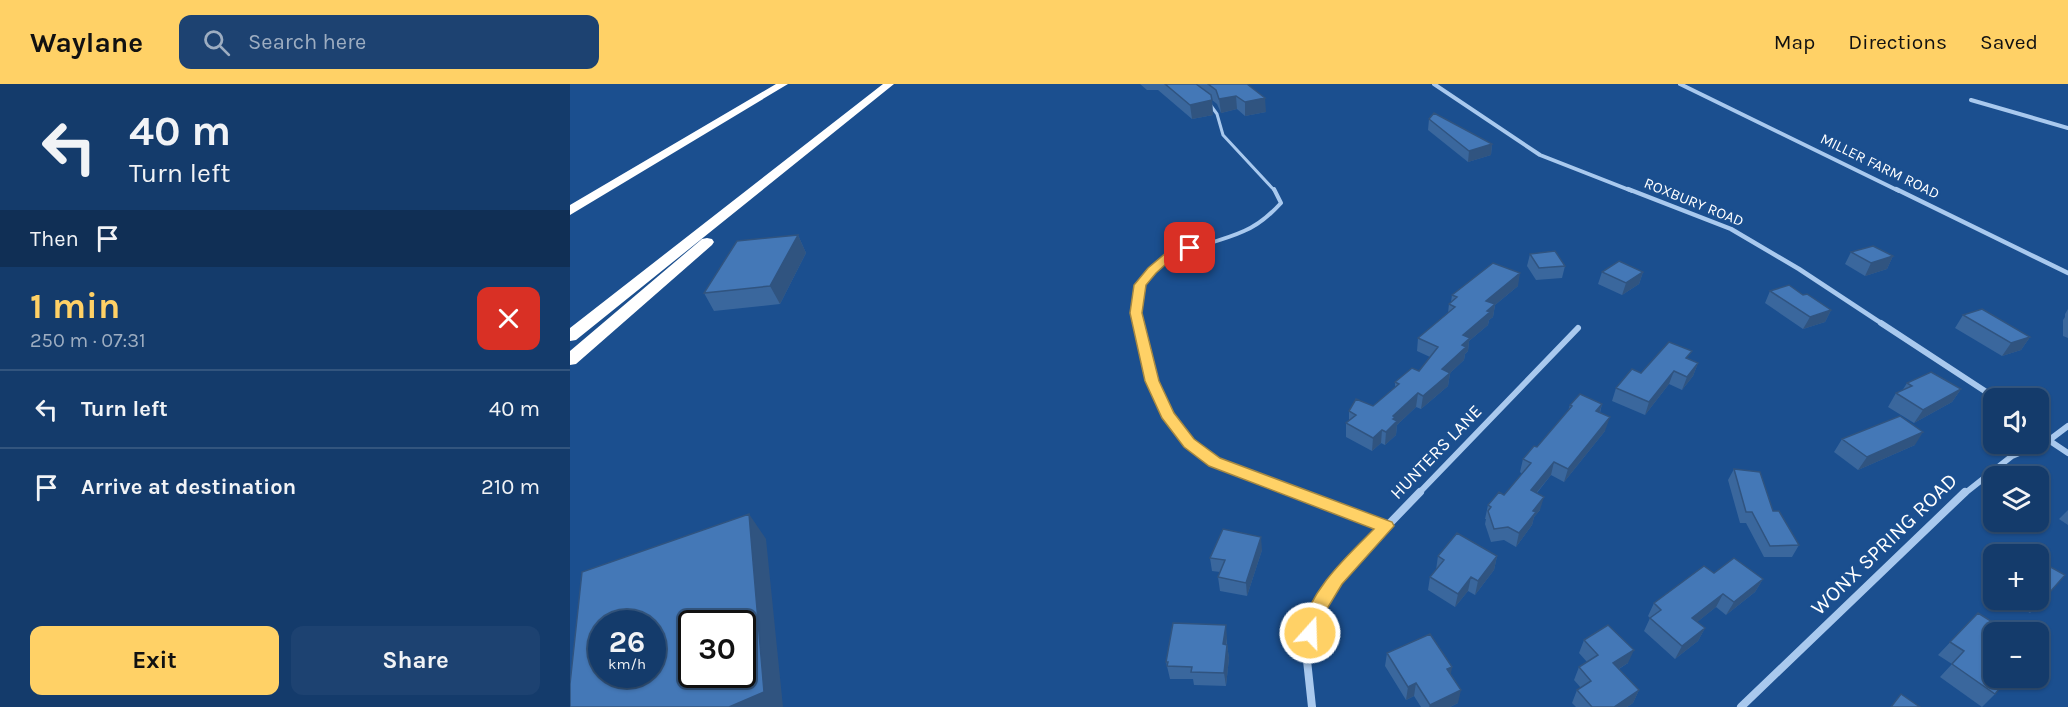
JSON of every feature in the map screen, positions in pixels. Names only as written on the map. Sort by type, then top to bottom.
[{"type":"highway","points":[[688,141],[776,84]]},
{"type":"highway","points":[[570,211],[783,84]]},
{"type":"highway","points":[[570,336],[889,84]]},
{"type":"highway","points":[[570,360],[739,215],[824,136]]},
{"type":"street","name":"ROXBURY ROAD","points":[[1434,84],[1540,155],[1731,229],[1799,269],[1983,390]]},
{"type":"street","name":"MILLER FARM ROAD","points":[[1680,84],[2068,273]]},
{"type":"street","points":[[1971,100],[2068,128]]},
{"type":"street","name":"HUNTERS LANE","points":[[1312,707],[1306,651],[1313,615],[1336,579],[1578,328]]},
{"type":"street","points":[[2049,440],[2068,426]]},
{"type":"street","points":[[2049,442],[2068,453]]},
{"type":"street","name":"WONX SPRING ROAD","points":[[1741,707],[1976,482],[2017,454]]},
{"type":"lane","points":[[1207,101],[1218,112],[1219,127],[1223,135],[1272,185],[1281,203],[1272,216],[1257,227],[1171,254],[1160,262],[1140,285],[1136,313],[1152,381],[1167,414],[1189,443],[1215,462],[1386,526]]},
{"type":"building","points":[[1165,84],[1196,84],[1211,95],[1212,100],[1190,105]]},
{"type":"building","points":[[1208,84],[1247,84],[1265,98],[1245,102],[1236,96],[1219,99],[1216,90]]},
{"type":"building","points":[[1434,113],[1492,144],[1469,151],[1429,119]]},
{"type":"building","points":[[798,235],[770,286],[704,293],[737,241]]},
{"type":"building","points":[[1873,246],[1893,256],[1871,263],[1851,252]]},
{"type":"building","points":[[1555,251],[1565,266],[1539,268],[1530,254]]},
{"type":"building","points":[[1619,261],[1643,272],[1626,283],[1602,272]]},
{"type":"building","points":[[1493,263],[1520,273],[1486,301],[1495,304],[1487,311],[1490,312],[1463,335],[1470,338],[1462,345],[1466,347],[1442,369],[1450,373],[1423,396],[1418,393],[1393,416],[1395,418],[1393,419],[1397,421],[1386,432],[1382,430],[1373,438],[1346,423],[1356,415],[1349,411],[1356,399],[1373,406],[1399,384],[1395,382],[1412,368],[1419,371],[1438,347],[1418,338],[1455,307],[1449,304],[1457,297],[1452,295]]},
{"type":"building","points":[[1789,285],[1831,310],[1810,317],[1770,291]]},
{"type":"building","points":[[1982,309],[2030,337],[2011,343],[1963,315]]},
{"type":"building","points":[[1669,342],[1692,351],[1686,358],[1698,363],[1687,377],[1674,371],[1649,402],[1616,388],[1632,369],[1641,373]]},
{"type":"building","points":[[1931,372],[1961,389],[1923,410],[1896,393],[1912,386],[1907,383]]},
{"type":"building","points":[[1580,394],[1602,404],[1596,411],[1610,417],[1568,469],[1554,462],[1531,490],[1544,497],[1533,511],[1536,512],[1519,533],[1508,527],[1494,529],[1488,511],[1491,507],[1488,505],[1499,492],[1504,495],[1531,463],[1523,459],[1534,446],[1537,447]]},
{"type":"building","points":[[1900,416],[1923,432],[1867,457],[1842,439]]},
{"type":"building","points":[[1734,469],[1760,472],[1773,511],[1779,511],[1799,545],[1770,546],[1752,512],[1746,512]]},
{"type":"building","points":[[749,514],[764,692],[729,707],[570,707],[570,684],[582,572]]},
{"type":"building","points":[[1223,529],[1261,537],[1246,583],[1218,577],[1225,560],[1210,558]]},
{"type":"building","points":[[1457,533],[1497,556],[1478,581],[1471,577],[1458,594],[1430,577],[1444,560],[1438,556]]},
{"type":"building","points":[[1734,558],[1763,579],[1734,602],[1723,594],[1692,618],[1705,628],[1682,646],[1650,618],[1661,610],[1654,603],[1704,566],[1714,573]]},
{"type":"building","points":[[2049,566],[2065,575],[2049,593]]},
{"type":"building","points":[[1978,613],[1992,622],[1983,622],[1983,686],[1952,664],[1964,651],[1950,642]]},
{"type":"building","points":[[1173,623],[1226,625],[1223,644],[1227,645],[1224,673],[1191,672],[1192,667],[1167,666]]},
{"type":"building","points":[[1608,625],[1634,650],[1613,663],[1639,690],[1614,707],[1592,707],[1577,690],[1591,681],[1579,667],[1598,655],[1584,640]]},
{"type":"building","points":[[1430,634],[1452,667],[1447,669],[1461,690],[1430,705],[1416,683],[1408,687],[1387,653]]},
{"type":"building","points":[[1986,688],[2000,688],[1995,694]]},
{"type":"building","points":[[1901,694],[1920,707],[1891,707]]},
{"type":"route","points":[[1190,248],[1171,254],[1160,262],[1140,285],[1136,313],[1152,381],[1167,414],[1189,443],[1215,462],[1386,526],[1336,579],[1313,615],[1310,633]]}]
